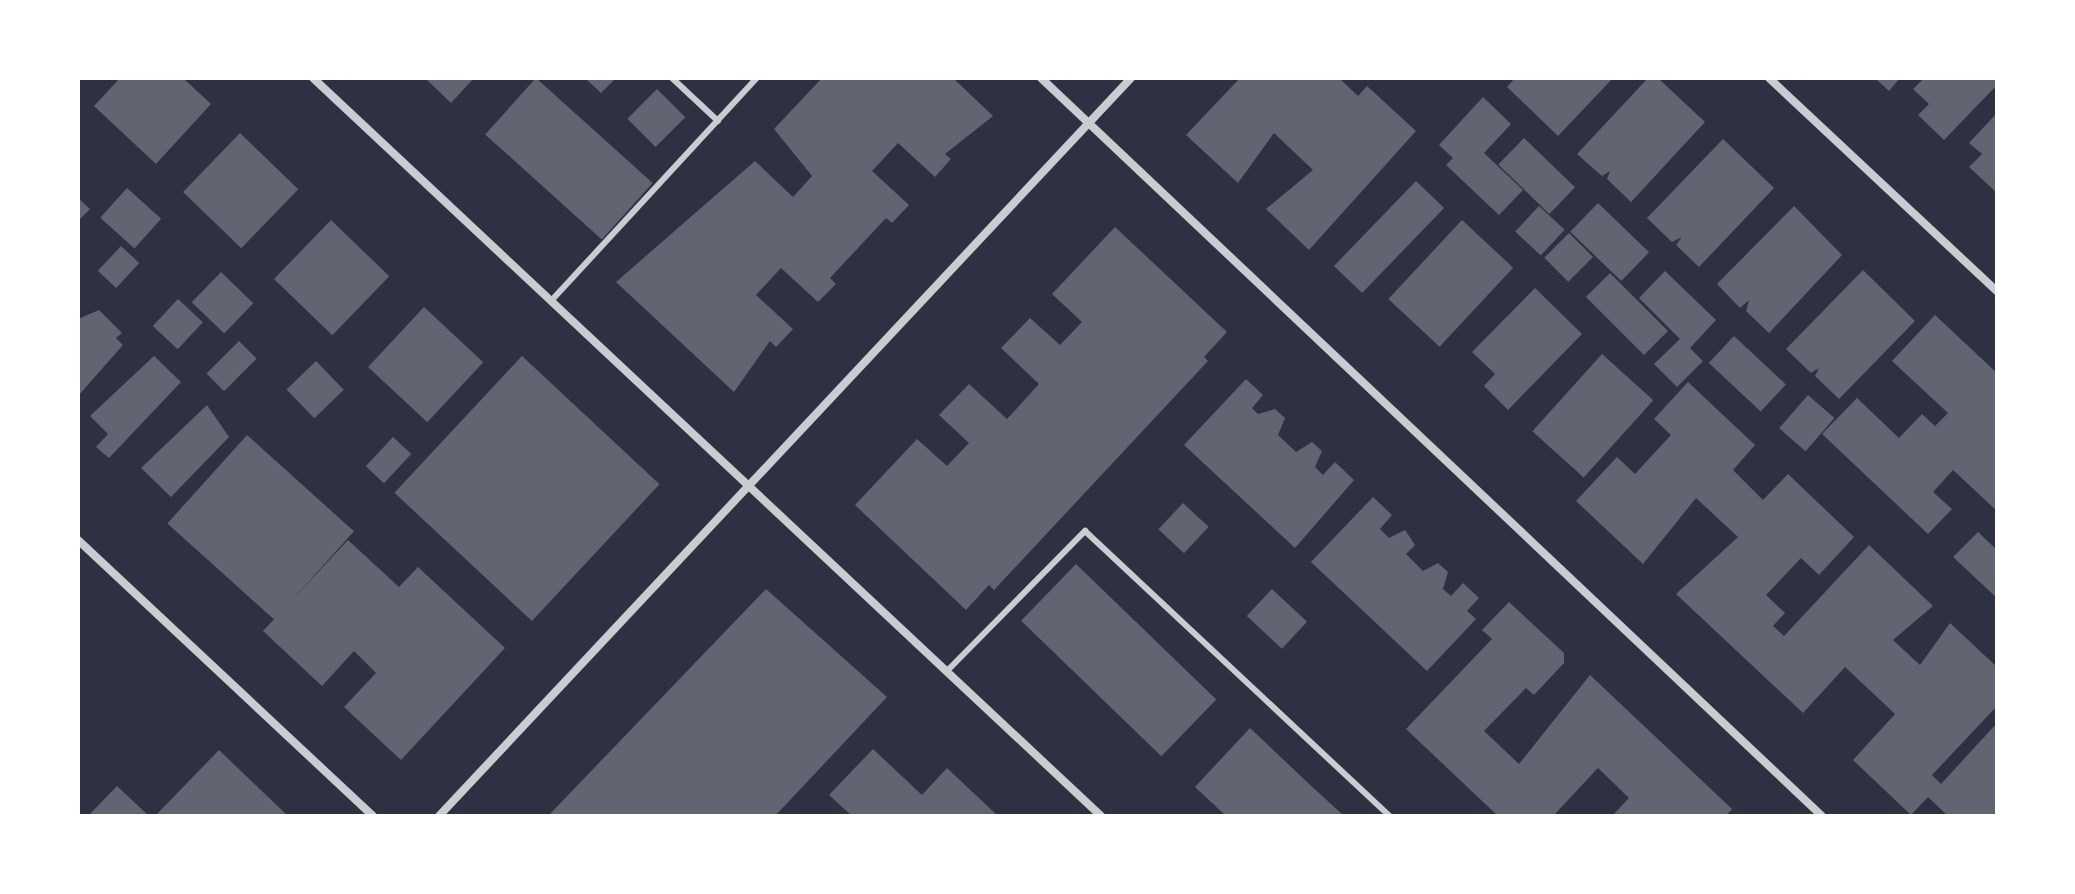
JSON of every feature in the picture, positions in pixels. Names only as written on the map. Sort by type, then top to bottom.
[{"type":"street","points":[[313,78],[1101,816]]},
{"type":"street","points":[[1041,78],[1822,816]]},
{"type":"street","points":[[439,816],[1131,78]]},
{"type":"street","points":[[1769,78],[1997,291]]},
{"type":"street","points":[[78,540],[373,816]]},
{"type":"lane","points":[[672,78],[718,121]]},
{"type":"lane","points":[[551,301],[757,78]]},
{"type":"lane","points":[[947,671],[1085,531],[1390,816]]},
{"type":"building","points":[[120,78],[183,78],[211,104],[156,164],[94,106]]},
{"type":"building","points":[[425,78],[474,78],[451,103]]},
{"type":"building","points":[[536,78],[653,183],[602,240],[485,134]]},
{"type":"building","points":[[585,78],[616,78],[601,93]]},
{"type":"building","points":[[822,78],[953,78],[993,116],[945,154],[951,159],[935,177],[898,143],[872,171],[909,205],[892,223],[886,218],[830,278],[836,284],[818,302],[781,268],[756,295],[793,329],[776,347],[770,341],[734,392],[616,282],[755,161],[793,197],[812,176],[774,129]]},
{"type":"building","points":[[1240,78],[1339,78],[1358,96],[1367,86],[1416,131],[1309,250],[1266,209],[1313,170],[1274,133],[1238,183],[1186,135]]},
{"type":"building","points":[[1515,78],[1613,78],[1558,136],[1507,87]]},
{"type":"building","points":[[1648,78],[1658,78],[1705,122],[1631,202],[1607,179],[1610,171],[1602,176],[1577,154]]},
{"type":"building","points":[[1875,78],[1900,78],[1889,91]]},
{"type":"building","points":[[1924,78],[1997,78],[1997,85],[1944,140],[1918,115],[1929,104],[1913,89]]},
{"type":"building","points":[[657,89],[685,117],[656,147],[627,119]]},
{"type":"building","points":[[1483,97],[1511,124],[1484,153],[1523,190],[1499,215],[1446,165],[1453,158],[1439,145]]},
{"type":"building","points":[[1997,113],[1997,193],[1969,167],[1982,154],[1969,143]]},
{"type":"building","points":[[240,133],[298,189],[241,248],[183,192]]},
{"type":"building","points":[[1524,138],[1575,187],[1549,214],[1498,165]]},
{"type":"building","points":[[1723,139],[1774,188],[1699,267],[1676,245],[1682,237],[1672,242],[1647,218]]},
{"type":"building","points":[[1416,181],[1444,208],[1362,293],[1334,266]]},
{"type":"building","points":[[127,188],[161,219],[134,249],[100,218]]},
{"type":"building","points":[[78,198],[90,209],[78,221]]},
{"type":"building","points":[[1598,203],[1649,252],[1621,281],[1570,232]]},
{"type":"building","points":[[1539,206],[1565,230],[1541,255],[1515,232]]},
{"type":"building","points":[[1794,206],[1842,255],[1769,333],[1746,311],[1749,300],[1740,308],[1717,284]]},
{"type":"building","points":[[331,220],[389,276],[332,335],[274,279]]},
{"type":"building","points":[[1462,220],[1513,268],[1440,347],[1388,299]]},
{"type":"building","points":[[1115,227],[1227,332],[1204,357],[1208,361],[994,590],[989,585],[966,610],[855,505],[917,439],[947,466],[969,443],[939,415],[969,384],[1007,419],[1039,384],[1001,348],[1030,318],[1060,345],[1082,322],[1052,294]]},
{"type":"building","points":[[1569,233],[1593,257],[1568,282],[1544,258]]},
{"type":"building","points":[[121,246],[139,263],[116,288],[98,271]]},
{"type":"building","points":[[1863,270],[1915,321],[1839,399],[1815,376],[1819,368],[1811,373],[1786,349]]},
{"type":"building","points":[[1665,271],[1716,320],[1690,348],[1703,361],[1677,387],[1654,364],[1680,339],[1639,298]]},
{"type":"building","points":[[221,272],[253,303],[224,333],[192,302]]},
{"type":"building","points":[[1610,273],[1668,331],[1644,355],[1586,297]]},
{"type":"building","points":[[1535,288],[1582,334],[1508,410],[1484,386],[1495,374],[1472,352]]},
{"type":"building","points":[[178,299],[203,322],[178,349],[153,326]]},
{"type":"building","points":[[424,307],[483,362],[427,422],[368,367]]},
{"type":"building","points":[[99,310],[122,333],[116,338],[123,345],[78,396],[78,319]]},
{"type":"building","points":[[1935,315],[1997,373],[1997,511],[1953,470],[1933,492],[1952,509],[1928,534],[1822,434],[1857,398],[1899,438],[1922,414],[1935,426],[1948,413],[1892,361]]},
{"type":"building","points":[[1734,336],[1786,384],[1761,411],[1709,363]]},
{"type":"building","points":[[239,341],[257,359],[224,391],[206,374]]},
{"type":"building","points":[[1602,354],[1653,400],[1584,477],[1532,431]]},
{"type":"building","points":[[154,356],[181,382],[109,458],[96,447],[108,434],[90,416]]},
{"type":"building","points":[[522,356],[659,484],[532,621],[394,493]]},
{"type":"building","points":[[316,361],[344,390],[314,418],[287,389]]},
{"type":"building","points":[[1246,379],[1263,395],[1252,408],[1258,414],[1275,409],[1285,418],[1278,435],[1296,452],[1312,442],[1322,451],[1315,467],[1323,475],[1335,462],[1354,480],[1295,548],[1184,445]]},
{"type":"building","points":[[1688,382],[1755,445],[1733,470],[1763,500],[1788,474],[1854,537],[1819,575],[1801,558],[1766,595],[1785,613],[1773,626],[1784,636],[1869,545],[1933,606],[1893,640],[1920,665],[1950,623],[1997,667],[1997,706],[1932,775],[1941,784],[1997,723],[1997,816],[1948,816],[1928,797],[1911,815],[1853,760],[1895,714],[1845,667],[1803,713],[1676,594],[1738,537],[1696,498],[1643,564],[1576,501],[1617,457],[1635,474],[1671,435],[1654,419]]},
{"type":"building","points":[[1808,395],[1834,418],[1806,451],[1779,428]]},
{"type":"building","points":[[207,405],[229,437],[171,497],[141,468]]},
{"type":"building","points":[[247,435],[354,531],[274,620],[167,523]]},
{"type":"building","points":[[393,437],[411,454],[384,483],[366,466]]},
{"type":"building","points":[[1373,497],[1392,515],[1380,529],[1389,538],[1405,530],[1415,545],[1406,554],[1423,571],[1438,563],[1448,572],[1443,589],[1451,596],[1463,583],[1479,598],[1467,611],[1476,619],[1427,671],[1311,562]]},
{"type":"building","points":[[1183,503],[1209,527],[1184,553],[1158,529]]},
{"type":"building","points":[[1978,532],[1997,550],[1997,598],[1953,557]]},
{"type":"building","points":[[348,540],[399,587],[418,567],[505,648],[401,760],[344,707],[376,673],[354,651],[322,686],[263,631]]},
{"type":"building","points":[[1076,564],[1216,699],[1161,756],[1021,621]]},
{"type":"building","points":[[766,589],[887,697],[775,816],[548,816]]},
{"type":"building","points":[[1272,589],[1307,622],[1282,649],[1247,616]]},
{"type":"building","points":[[1509,602],[1564,653],[1564,663],[1534,695],[1526,688],[1484,731],[1519,764],[1590,675],[1732,809],[1726,816],[1612,816],[1629,798],[1598,768],[1553,816],[1498,816],[1406,729],[1492,639],[1482,630]]},
{"type":"building","points":[[1250,728],[1344,816],[1226,816],[1195,787]]},
{"type":"building","points":[[873,749],[922,795],[947,768],[998,816],[852,816],[829,795]]},
{"type":"building","points":[[219,750],[288,816],[155,816]]},
{"type":"building","points":[[117,786],[149,816],[88,816]]}]
